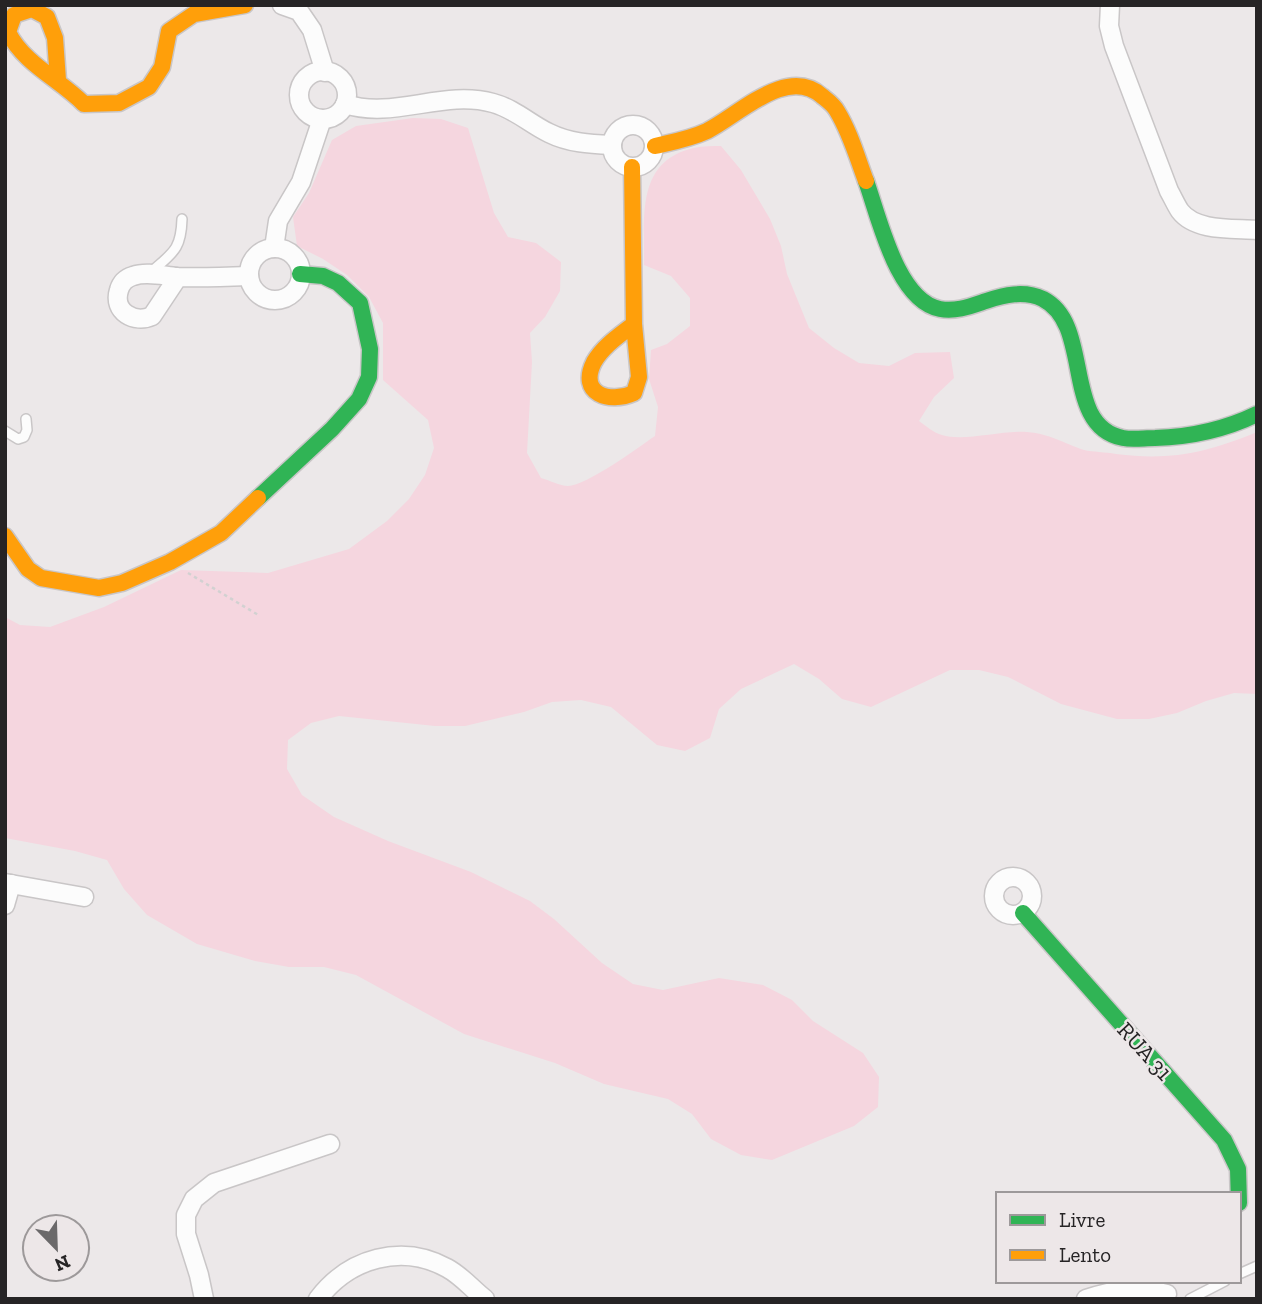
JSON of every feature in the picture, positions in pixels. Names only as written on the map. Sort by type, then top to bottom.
[{"type":"street","points":[[58,80],[84,104],[119,103],[149,87],[162,67],[169,31],[194,14],[245,5]]},
{"type":"street","points":[[282,5],[299,11],[312,30],[325,72]]},
{"type":"street","points":[[1110,5],[1114,46],[1169,191],[1181,214],[1198,224],[1257,230]]},
{"type":"street","points":[[318,72],[325,72],[338,77],[343,83],[346,90],[345,104],[336,115],[315,118],[303,108],[299,94],[305,80],[318,72]]},
{"type":"street","points":[[655,146],[684,140],[708,130],[775,89],[793,86],[813,88],[836,108],[848,132],[900,276],[912,294],[927,305],[943,311],[961,309],[1005,296],[1028,294],[1042,298],[1057,308],[1069,328],[1088,407],[1105,431],[1120,439],[1184,438],[1213,433],[1257,414]]},
{"type":"street","points":[[345,104],[359,109],[386,110],[458,98],[493,103],[526,117],[548,133],[570,141],[612,145]]},
{"type":"street","points":[[274,248],[278,221],[301,182],[322,119]]},
{"type":"street","points":[[634,124],[645,127],[652,135],[655,146],[648,161],[632,167],[621,164],[614,155],[612,145],[615,134],[623,127],[634,124]]},
{"type":"street","points":[[632,167],[634,324],[639,377],[634,393],[622,400],[608,400],[597,393],[592,382],[593,366],[604,350],[634,324]]},
{"type":"street","points":[[274,248],[282,249],[295,258],[300,274],[299,282],[288,296],[271,299],[256,292],[249,276],[250,267],[259,254],[274,248]]},
{"type":"street","points":[[5,536],[28,569],[41,578],[99,588],[122,583],[170,562],[221,533],[332,429],[359,399],[369,377],[370,349],[360,303],[338,283],[323,276],[300,274]]},
{"type":"street","points":[[178,277],[152,316],[138,320],[125,314],[118,301],[120,286],[131,276],[249,276]]},
{"type":"street","points":[[5,905],[8,883],[84,897]]},
{"type":"street","name":"RUA 31","points":[[1023,913],[1224,1140],[1238,1169],[1239,1192]]},
{"type":"street","points":[[204,1299],[186,1234],[187,1215],[194,1199],[214,1183],[330,1144]]},
{"type":"street","points":[[318,1299],[335,1280],[357,1265],[397,1255],[436,1263],[460,1276],[485,1299]]},
{"type":"street","points":[[1086,1299],[1124,1289],[1170,1291]]},
{"type":"lane","points":[[149,274],[175,250],[181,240],[182,219]]},
{"type":"lane","points":[[5,431],[18,439],[23,437],[27,430],[26,419]]},
{"type":"lane","points":[[1241,1273],[1257,1266]]},
{"type":"lane","points":[[1189,1299],[1221,1283]]},
{"type":"path","points":[[170,562],[260,616]]},
{"type":"shaded area","points":[[413,118],[441,119],[468,128],[494,213],[508,237],[536,243],[561,262],[560,291],[545,317],[530,333],[532,362],[527,453],[541,478],[565,486],[587,480],[655,436],[658,407],[649,379],[651,350],[667,344],[690,326],[690,298],[671,276],[644,265],[647,194],[661,165],[675,155],[708,146],[721,146],[741,170],[770,219],[781,246],[787,274],[809,328],[859,363],[889,366],[915,353],[950,352],[954,378],[934,397],[919,421],[936,433],[961,437],[1027,432],[1050,437],[1084,450],[1135,456],[1171,456],[1204,450],[1257,432],[1257,694],[1234,693],[1177,713],[1149,719],[1117,719],[1061,704],[1008,677],[979,670],[950,670],[871,707],[842,699],[819,679],[794,664],[741,689],[719,709],[710,738],[685,751],[657,745],[611,707],[581,700],[552,702],[524,712],[465,726],[435,726],[339,716],[311,723],[288,740],[287,769],[302,795],[334,817],[388,841],[471,872],[530,901],[602,963],[633,984],[663,990],[719,978],[763,985],[792,1000],[813,1021],[863,1053],[879,1077],[878,1107],[854,1126],[772,1160],[741,1155],[711,1139],[692,1114],[668,1099],[604,1084],[555,1063],[464,1034],[356,975],[324,967],[289,967],[255,961],[197,944],[147,915],[124,889],[107,860],[5,838],[5,617],[20,625],[50,627],[104,607],[181,570],[268,573],[349,549],[387,521],[409,499],[425,475],[434,448],[428,420],[383,380],[383,323],[369,297],[347,275],[297,246],[293,217],[309,193],[332,140],[356,126]]},
{"type":"traffic: fast","points":[[866,181],[892,256],[912,291],[925,303],[952,310],[1021,294],[1043,299],[1059,312],[1068,330],[1084,396],[1092,415],[1104,430],[1127,439],[1181,436],[1207,432],[1257,414]]},
{"type":"traffic: fast","points":[[258,498],[332,429],[359,399],[369,377],[370,349],[360,303],[338,283],[323,276],[300,274]]},
{"type":"traffic: fast","points":[[1023,913],[1224,1140],[1238,1169],[1239,1192]]},
{"type":"traffic: slow","points":[[58,80],[55,38],[47,17],[32,9],[14,15],[8,32],[32,62],[84,104],[119,103],[149,87],[162,67],[169,31],[194,14],[245,5]]},
{"type":"traffic: slow","points":[[655,146],[707,131],[779,89],[794,86],[808,88],[836,109],[850,136],[866,181]]},
{"type":"traffic: slow","points":[[632,167],[634,324],[639,377],[634,393],[615,397],[599,394],[590,382],[594,362],[607,346],[634,324]]},
{"type":"traffic: slow","points":[[5,536],[28,569],[41,578],[99,588],[122,583],[170,562],[221,533],[258,498]]}]
